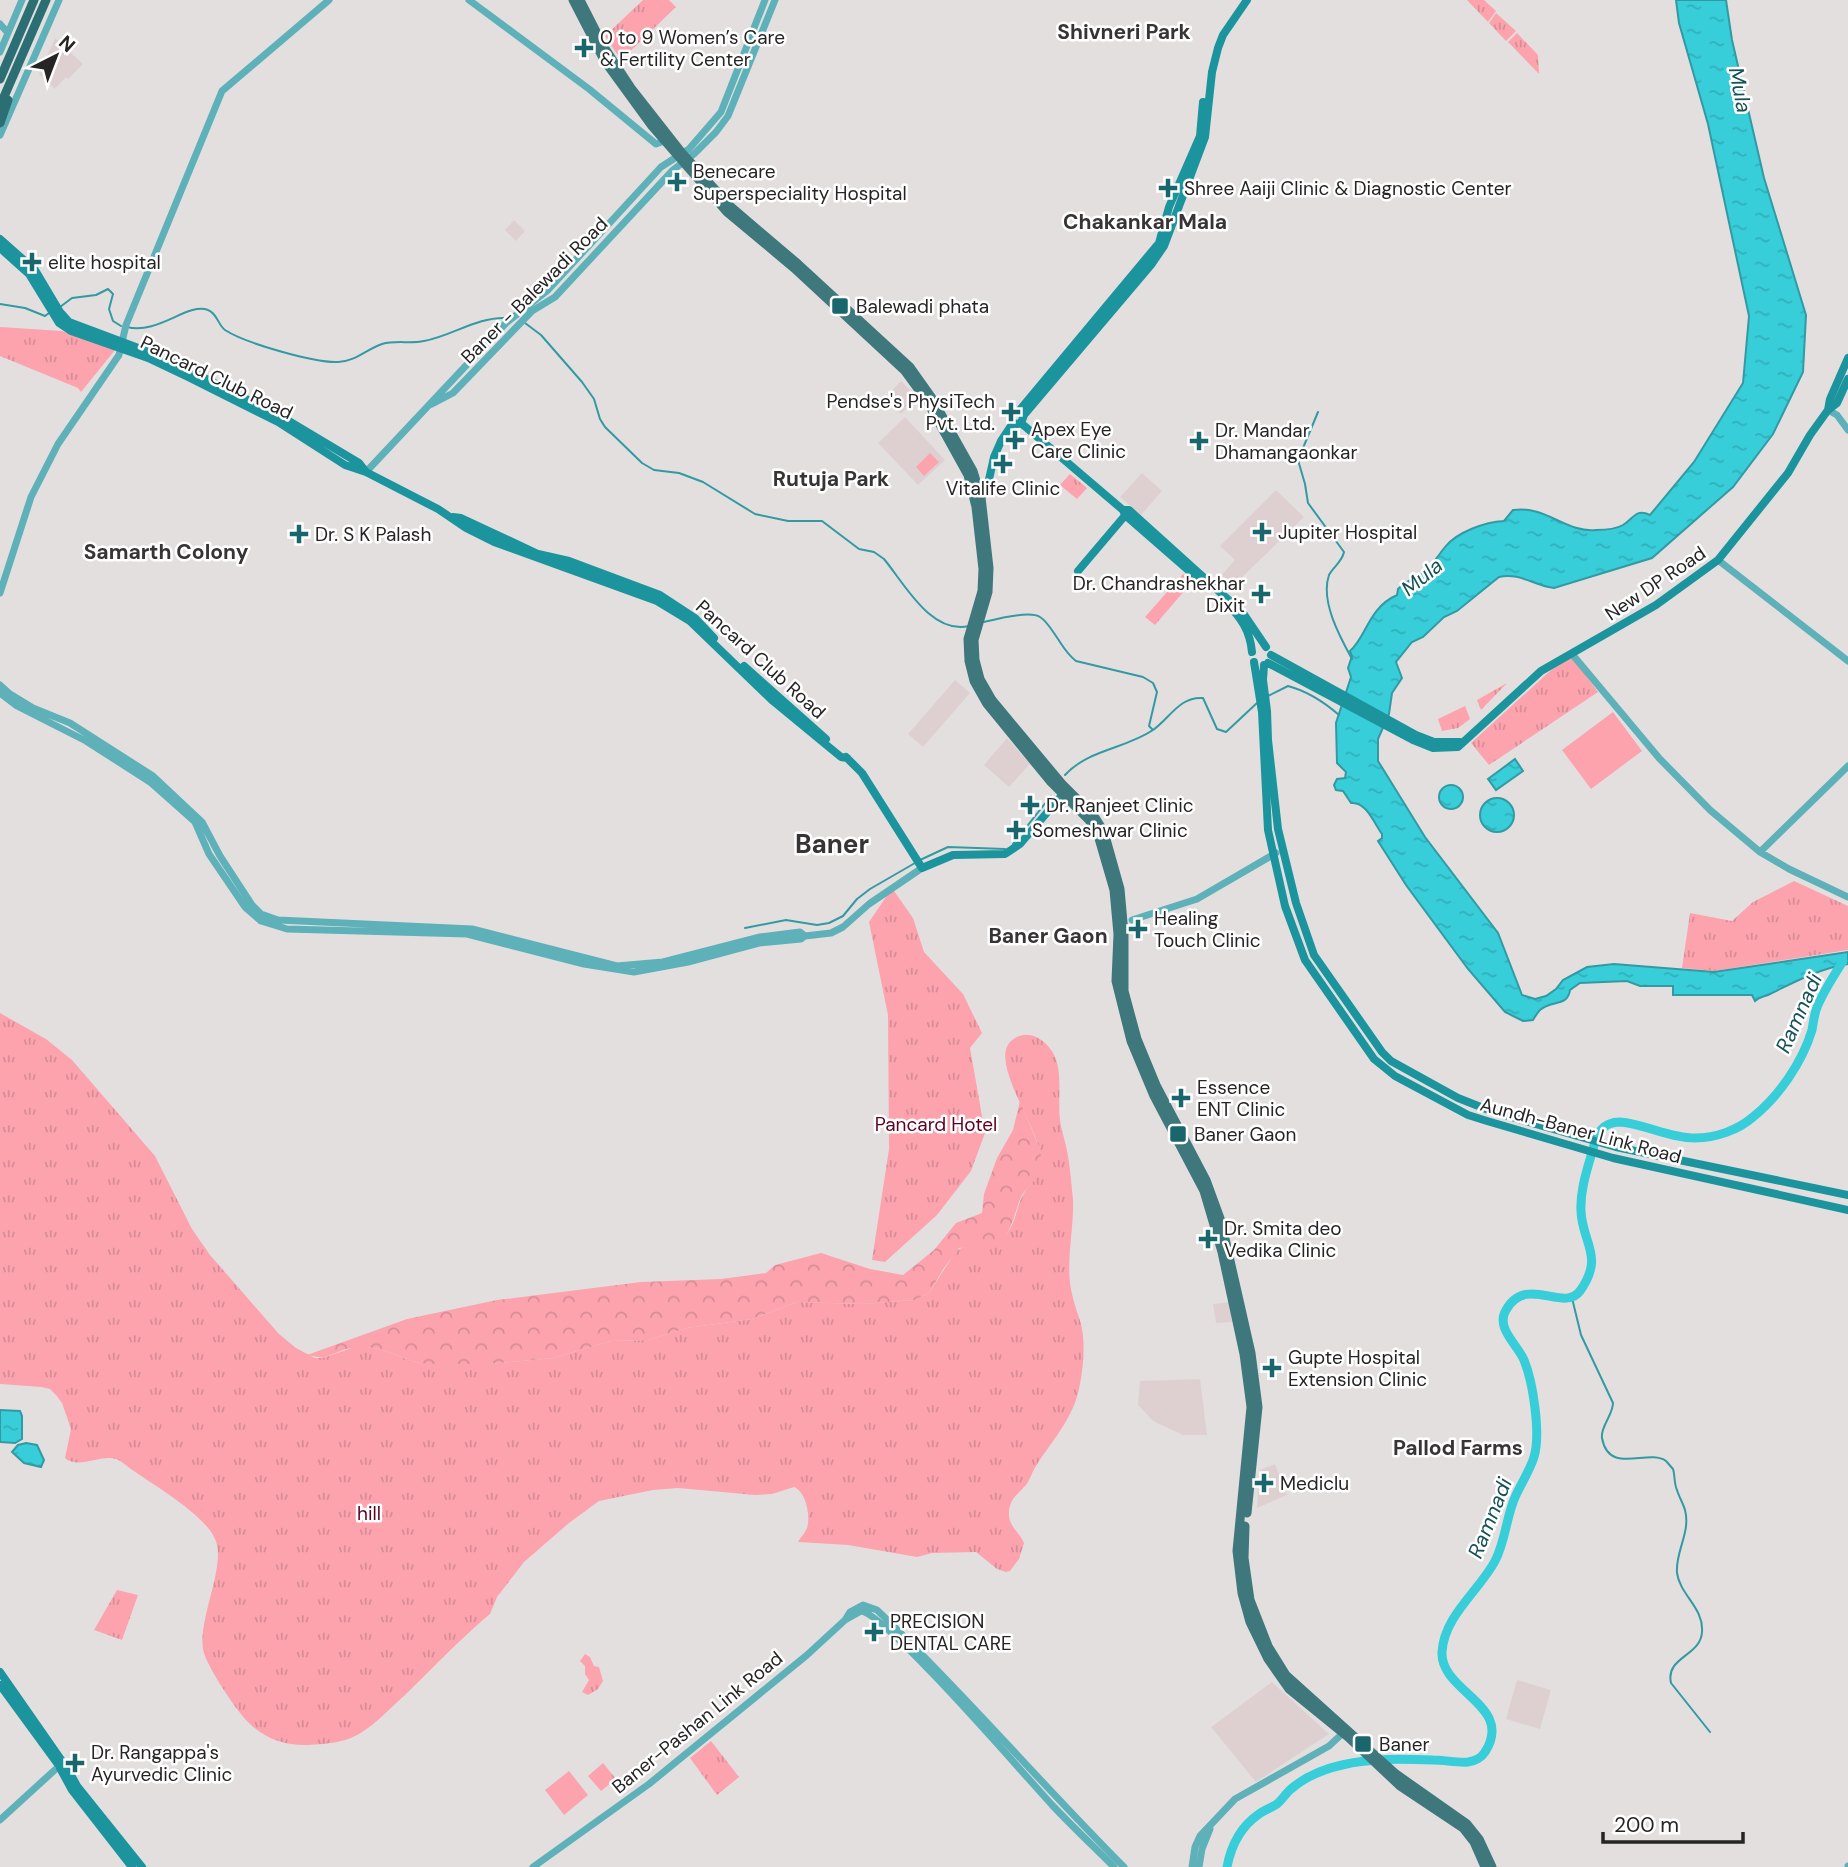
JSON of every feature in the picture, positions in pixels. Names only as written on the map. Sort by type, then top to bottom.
[{"type":"highway","points":[[0,79],[34,0]]},
{"type":"highway","points":[[0,106],[46,0]]},
{"type":"highway","points":[[0,123],[8,100],[6,92]]},
{"type":"main road","points":[[573,0],[604,60],[657,138],[682,157]]},
{"type":"main road","points":[[580,0],[604,47],[682,157],[731,207],[916,374],[932,398],[974,483],[989,578],[988,592],[972,634],[969,661],[981,696],[1063,794],[1089,820],[1098,835],[1123,923],[1116,981],[1131,1041],[1154,1096],[1204,1191],[1222,1252],[1244,1354],[1252,1416],[1237,1551],[1246,1610],[1262,1649],[1281,1679],[1393,1775],[1463,1828],[1492,1867]]},
{"type":"main road","points":[[978,498],[988,488],[991,467],[1000,441],[1159,243],[1168,207],[1200,136],[1213,47],[1220,31],[1241,0]]},
{"type":"main road","points":[[1018,419],[1164,246],[1205,137],[1212,72],[1218,48],[1223,34],[1247,0]]},
{"type":"main road","name":"Pancard Club Road","points":[[0,239],[35,270],[59,323],[71,331],[123,346],[200,383],[286,427],[345,465],[366,472],[538,557],[569,561],[603,572],[660,595],[684,610],[862,774],[922,867]]},
{"type":"main road","name":"Pancard Club Road","points":[[0,248],[29,274],[55,310]]},
{"type":"main road","name":"New DP Road","points":[[1834,401],[1848,358]]},
{"type":"main road","name":"New DP Road","points":[[1254,662],[1267,657],[1414,738],[1440,749],[1458,747],[1460,742],[1475,732],[1541,671],[1656,605],[1718,560],[1788,473],[1848,379]]},
{"type":"main road","points":[[1018,419],[1244,613],[1267,657],[1261,691]]},
{"type":"main road","points":[[1078,571],[1126,512]]},
{"type":"main road","points":[[1126,512],[1239,616],[1247,630],[1251,657],[1261,691],[1264,738]]},
{"type":"main road","points":[[972,634],[975,660],[987,692],[1055,777],[1100,824],[1111,852],[1120,889],[1124,991],[1137,1039],[1214,1202],[1251,1353],[1258,1417],[1243,1551],[1252,1608],[1268,1646],[1286,1675],[1369,1754]]},
{"type":"main road","points":[[1252,652],[1260,646],[1267,657]]},
{"type":"main road","name":"Aundh-Baner Link Road","points":[[1264,738],[1282,849],[1296,903],[1314,955],[1391,1061],[1472,1105],[1577,1137],[1848,1195]]},
{"type":"main road","name":"Aundh-Baner Link Road","points":[[1264,738],[1268,830],[1272,855],[1305,960],[1374,1059],[1384,1069],[1468,1115],[1613,1158],[1848,1210]]},
{"type":"main road","points":[[922,867],[953,855],[1005,854],[1020,844],[1063,794]]},
{"type":"main road","points":[[1384,1069],[1391,1061]]},
{"type":"main road","points":[[1741,1172],[1741,1188]]},
{"type":"main road","points":[[1824,1189],[1824,1205]]},
{"type":"main road","points":[[0,1672],[60,1765],[72,1790],[132,1867]]},
{"type":"main road","points":[[0,1685],[142,1867]]},
{"type":"street","points":[[0,52],[22,0]]},
{"type":"street","points":[[0,135],[59,0]]},
{"type":"street","points":[[0,593],[30,500],[49,460],[123,346],[125,327],[222,91],[329,0]]},
{"type":"street","points":[[469,0],[657,138]]},
{"type":"street","points":[[682,157],[721,112],[765,0]]},
{"type":"street","points":[[682,157],[716,132],[728,116],[775,0]]},
{"type":"street","points":[[0,24],[8,33]]},
{"type":"street","name":"Baner - Balewadi Road","points":[[366,472],[507,322],[559,278],[661,167],[682,157]]},
{"type":"street","name":"Baner - Balewadi Road","points":[[432,404],[453,393],[530,313],[555,297],[682,157]]},
{"type":"street","points":[[1828,410],[1837,415],[1848,430]]},
{"type":"street","points":[[1718,560],[1848,661]]},
{"type":"street","points":[[1572,653],[1631,726],[1690,791],[1760,852],[1788,869],[1848,897]]},
{"type":"street","points":[[0,685],[33,708],[70,723],[153,776],[202,822],[220,856],[252,905],[261,914],[278,920],[472,929],[617,966],[675,960],[760,937],[800,932],[805,936]]},
{"type":"street","points":[[0,693],[18,706],[86,741],[150,782],[195,822],[209,854],[245,907],[270,925],[297,930],[467,934],[584,964],[634,972],[688,962],[759,943],[831,933],[843,927],[869,904],[922,867]]},
{"type":"street","points":[[1760,852],[1848,766]]},
{"type":"street","points":[[1123,923],[1197,899],[1282,849]]},
{"type":"street","name":"Baner-Pashan Link Road","points":[[533,1867],[649,1784],[807,1655],[845,1620],[861,1611],[872,1613]]},
{"type":"street","points":[[872,1613],[1114,1867]]},
{"type":"street","points":[[872,1613],[932,1663],[1059,1802],[1124,1867]]},
{"type":"street","points":[[1192,1867],[1200,1836],[1235,1799],[1329,1746],[1343,1733]]},
{"type":"street","points":[[0,1817],[60,1765]]},
{"type":"street","points":[[1199,1867],[1210,1828]]},
{"type":"shaded area","points":[[55,38],[83,64],[55,89],[39,74]]},
{"type":"shaded area","points":[[514,220],[525,231],[516,241],[505,230]]},
{"type":"shaded area","points":[[901,381],[918,398],[901,414],[884,399]]},
{"type":"shaded area","points":[[905,417],[945,460],[918,485],[878,443]]},
{"type":"shaded area","points":[[1142,473],[1162,491],[1141,515],[1120,497]]},
{"type":"shaded area","name":"Jupiter Hospital","points":[[1276,490],[1304,517],[1229,590],[1218,579],[1235,560],[1220,546]]},
{"type":"shaded area","points":[[955,680],[970,693],[923,747],[908,734]]},
{"type":"shaded area","points":[[1007,738],[1030,764],[1009,787],[984,765]]},
{"type":"shaded area","points":[[1230,1302],[1232,1322],[1216,1323],[1213,1304]]},
{"type":"shaded area","points":[[1200,1379],[1207,1435],[1183,1435],[1153,1421],[1138,1405],[1140,1381]]},
{"type":"shaded area","points":[[1275,1464],[1287,1495],[1257,1508],[1260,1470]]},
{"type":"shaded area","points":[[1517,1680],[1551,1690],[1540,1729],[1506,1719]]},
{"type":"shaded area","points":[[1272,1682],[1329,1734],[1256,1782],[1211,1727]]},
{"type":"green space","points":[[643,0],[669,0],[676,7],[621,60],[605,36]]},
{"type":"green space","points":[[1467,0],[1484,0],[1496,11],[1488,22]]},
{"type":"green space","points":[[1496,13],[1516,31],[1506,41],[1489,23]]},
{"type":"green space","points":[[1517,33],[1538,55],[1539,74],[1508,42]]},
{"type":"green space","points":[[0,327],[62,331],[115,350],[81,392],[78,388],[0,356]]},
{"type":"green space","points":[[930,453],[939,462],[924,476],[916,467]]},
{"type":"green space","points":[[1070,474],[1087,488],[1077,499],[1060,485]]},
{"type":"green space","points":[[1183,574],[1192,582],[1155,625],[1145,617]]},
{"type":"green space","points":[[1571,656],[1598,692],[1489,765],[1471,743],[1550,671]]},
{"type":"green space","points":[[1507,683],[1481,710],[1477,700]]},
{"type":"green space","points":[[1465,706],[1470,719],[1458,728],[1442,731],[1438,719]]},
{"type":"green space","points":[[1613,712],[1642,751],[1591,789],[1562,750]]},
{"type":"green space","points":[[1794,881],[1848,906],[1848,950],[1714,971],[1682,968],[1690,913],[1732,921],[1753,902]]},
{"type":"green space","name":"Pancard Hotel","points":[[892,888],[913,918],[924,952],[963,994],[982,1033],[970,1048],[985,1133],[971,1171],[937,1215],[885,1262],[872,1260],[889,1149],[888,1015],[869,922]]},
{"type":"green space","name":"hill","points":[[0,1013],[46,1039],[72,1060],[155,1156],[192,1229],[210,1255],[279,1334],[296,1348],[315,1358],[323,1358],[355,1347],[366,1347],[425,1364],[489,1364],[553,1358],[611,1341],[648,1340],[687,1328],[752,1319],[797,1302],[862,1304],[915,1300],[929,1293],[956,1251],[985,1246],[1005,1235],[1022,1197],[1037,1175],[1040,1163],[1038,1144],[1010,1080],[1006,1052],[1010,1042],[1017,1037],[1025,1035],[1040,1039],[1052,1051],[1058,1067],[1060,1120],[1073,1199],[1070,1283],[1083,1332],[1083,1358],[1078,1393],[1071,1413],[1010,1506],[1010,1520],[1024,1543],[1019,1559],[1010,1571],[1006,1572],[997,1569],[976,1552],[932,1553],[917,1557],[848,1545],[798,1542],[807,1528],[808,1517],[802,1494],[794,1487],[772,1494],[755,1495],[678,1488],[599,1501],[524,1562],[497,1597],[490,1614],[366,1730],[346,1740],[314,1745],[292,1744],[268,1737],[247,1721],[236,1707],[215,1675],[203,1649],[204,1622],[215,1577],[218,1550],[210,1530],[179,1502],[118,1460],[103,1458],[77,1463],[65,1458],[71,1429],[62,1403],[50,1389],[0,1384]]},
{"type":"green space","points":[[1020,1101],[1040,1150],[1042,1163],[1034,1181],[1022,1195],[1007,1234],[995,1245],[959,1248],[929,1293],[915,1300],[862,1304],[797,1302],[752,1319],[687,1328],[648,1340],[611,1341],[553,1358],[489,1364],[425,1364],[366,1347],[346,1349],[323,1358],[307,1355],[407,1319],[497,1300],[641,1282],[721,1279],[766,1273],[775,1265],[821,1253],[870,1269],[903,1275],[934,1250],[956,1223],[982,1213],[984,1194],[997,1158],[1013,1130]]},
{"type":"green space","points":[[117,1590],[138,1595],[122,1640],[94,1630]]},
{"type":"green space","points":[[585,1654],[590,1657],[594,1666],[599,1667],[603,1681],[598,1689],[588,1695],[582,1692],[589,1680],[585,1674],[585,1666],[580,1661]]},
{"type":"green space","points":[[711,1741],[739,1777],[717,1795],[690,1758]]},
{"type":"green space","points":[[603,1763],[616,1779],[601,1791],[588,1776]]},
{"type":"green space","points":[[569,1771],[588,1795],[564,1815],[545,1790]]},
{"type":"water","name":"Mula","points":[[1676,0],[1726,0],[1732,40],[1764,178],[1806,315],[1803,372],[1773,434],[1733,487],[1652,558],[1554,588],[1513,576],[1499,577],[1457,611],[1444,617],[1423,637],[1412,642],[1396,662],[1402,678],[1392,693],[1389,714],[1378,739],[1378,761],[1425,837],[1498,933],[1522,995],[1535,999],[1546,996],[1563,980],[1587,967],[1614,964],[1714,972],[1848,952],[1848,964],[1808,976],[1755,1001],[1752,995],[1673,995],[1673,986],[1640,986],[1627,981],[1580,983],[1570,990],[1563,1001],[1544,1007],[1533,1020],[1523,1021],[1505,1012],[1468,969],[1406,885],[1378,841],[1382,834],[1369,814],[1361,805],[1351,803],[1343,791],[1336,790],[1334,785],[1337,779],[1345,778],[1346,772],[1337,763],[1336,723],[1351,677],[1348,668],[1352,656],[1350,651],[1380,607],[1397,595],[1398,589],[1427,569],[1450,542],[1472,529],[1504,521],[1513,510],[1536,511],[1585,530],[1603,530],[1623,525],[1638,513],[1650,515],[1694,462],[1743,383],[1749,316],[1708,124],[1679,23]]},
{"type":"water","points":[[1515,759],[1523,771],[1496,790],[1488,779]]},
{"type":"water","points":[[1451,785],[1460,788],[1463,797],[1460,806],[1451,809],[1442,806],[1439,797],[1442,788]]},
{"type":"water","points":[[1497,798],[1509,803],[1514,815],[1509,827],[1497,832],[1485,827],[1480,815],[1485,803]]},
{"type":"water","points":[[0,1410],[20,1411],[22,1439],[15,1443],[0,1442]]},
{"type":"water","points":[[18,1445],[37,1445],[44,1460],[41,1467],[24,1463],[12,1452]]},
{"type":"waterway","points":[[60,307],[72,298],[96,295],[108,289],[113,294],[109,309],[113,321],[121,326]]},
{"type":"waterway","points":[[0,304],[25,308],[45,316],[49,313]]},
{"type":"waterway","points":[[127,327],[150,327],[191,310],[208,310],[225,330],[248,341],[297,356],[338,362],[350,360],[382,344],[424,341],[484,320],[506,318]]},
{"type":"waterway","points":[[525,323],[541,335],[582,382],[594,399],[605,427],[642,463],[654,470],[679,473],[703,482],[755,514],[788,521],[822,521],[859,549],[874,552],[884,559],[920,605],[942,623],[955,627],[969,626]]},
{"type":"waterway","points":[[1318,412],[1298,460],[1308,503],[1344,552],[1329,575],[1327,596],[1333,618],[1352,659]]},
{"type":"waterway","points":[[984,622],[1035,615],[1045,621],[1076,661],[1143,677],[1153,683],[1157,692],[1149,726],[1153,730]]},
{"type":"waterway","points":[[1268,696],[1288,686],[1315,698],[1339,715]]},
{"type":"waterway","points":[[1065,775],[1096,754],[1153,730],[1188,700],[1203,698],[1217,729],[1226,732],[1257,703]]},
{"type":"waterway","points":[[1013,844],[1051,796]]},
{"type":"waterway","points":[[920,860],[948,847],[1005,849]]},
{"type":"waterway","points":[[745,928],[786,920],[817,925],[829,923],[843,916],[857,899],[870,889],[915,863]]},
{"type":"waterway","name":"Ramnadi","points":[[1227,1867],[1234,1844],[1252,1819],[1277,1804],[1296,1785],[1315,1774],[1342,1765],[1376,1760],[1468,1762],[1485,1752],[1492,1736],[1491,1722],[1484,1710],[1452,1678],[1445,1666],[1442,1652],[1444,1639],[1455,1615],[1495,1561],[1513,1503],[1536,1447],[1535,1408],[1530,1381],[1524,1360],[1505,1330],[1503,1317],[1506,1310],[1514,1300],[1524,1295],[1573,1297],[1587,1279],[1592,1259],[1582,1222],[1581,1197],[1599,1132],[1609,1124],[1620,1122],[1676,1136],[1703,1138],[1719,1135],[1747,1122],[1763,1109],[1789,1078],[1808,1042],[1819,1004],[1843,961]]},
{"type":"waterway","points":[[1572,1298],[1581,1335],[1613,1403],[1602,1434],[1606,1449],[1612,1456],[1621,1459],[1658,1458],[1666,1461],[1673,1469],[1686,1518],[1677,1573],[1682,1588],[1702,1623],[1702,1632],[1696,1646],[1673,1667],[1671,1683],[1710,1732]]},
{"type":"place","name":"0 to 9 Women’s Care & Fertility Center","points":[[584,48]]},
{"type":"place","name":"Benecare Superspeciality Hospital","points":[[677,182]]},
{"type":"place","name":"Shree Aaiji Clinic & Diagnostic Center","points":[[1168,188]]},
{"type":"place","name":"elite hospital","points":[[32,262]]},
{"type":"place","name":"Balewadi phata","points":[[840,306]]},
{"type":"place","name":"Pendse's PhysiTech Pvt. Ltd.","points":[[1011,412]]},
{"type":"place","name":"Apex Eye Care Clinic","points":[[1015,440]]},
{"type":"place","name":"Dr. Mandar Dhamangaonkar","points":[[1199,441]]},
{"type":"place","name":"Vitalife Clinic","points":[[1003,464]]},
{"type":"place","name":"Jupiter Hospital","points":[[1262,532]]},
{"type":"place","name":"Dr. S K Palash","points":[[299,534]]},
{"type":"place","name":"Dr. Chandrashekhar Dixit","points":[[1261,594]]},
{"type":"place","name":"Dr. Ranjeet Clinic","points":[[1030,805]]},
{"type":"place","name":"Someshwar Clinic","points":[[1016,830]]},
{"type":"place","name":"Healing Touch Clinic","points":[[1138,929]]},
{"type":"place","name":"Essence ENT Clinic","points":[[1181,1098]]},
{"type":"place","name":"Baner Gaon","points":[[1178,1134]]},
{"type":"place","name":"Dr. Smita deo Vedika Clinic","points":[[1208,1239]]},
{"type":"place","name":"Gupte Hospital Extension Clinic","points":[[1272,1368]]},
{"type":"place","name":"Mediclu","points":[[1264,1483]]},
{"type":"place","name":"PRECISION DENTAL CARE","points":[[874,1632]]},
{"type":"place","name":"Baner","points":[[1363,1744]]},
{"type":"place","name":"Dr. Rangappa's Ayurvedic Clinic","points":[[75,1763]]},
{"type":"district","name":"Shivneri Park","points":[[1124,32]]},
{"type":"district","name":"Chakankar Mala","points":[[1145,222]]},
{"type":"district","name":"Rutuja Park","points":[[831,479]]},
{"type":"district","name":"Samarth Colony","points":[[166,552]]},
{"type":"district","name":"Baner","points":[[832,844]]},
{"type":"district","name":"Baner Gaon","points":[[1048,936]]},
{"type":"district","name":"Pallod Farms","points":[[1458,1448]]}]
